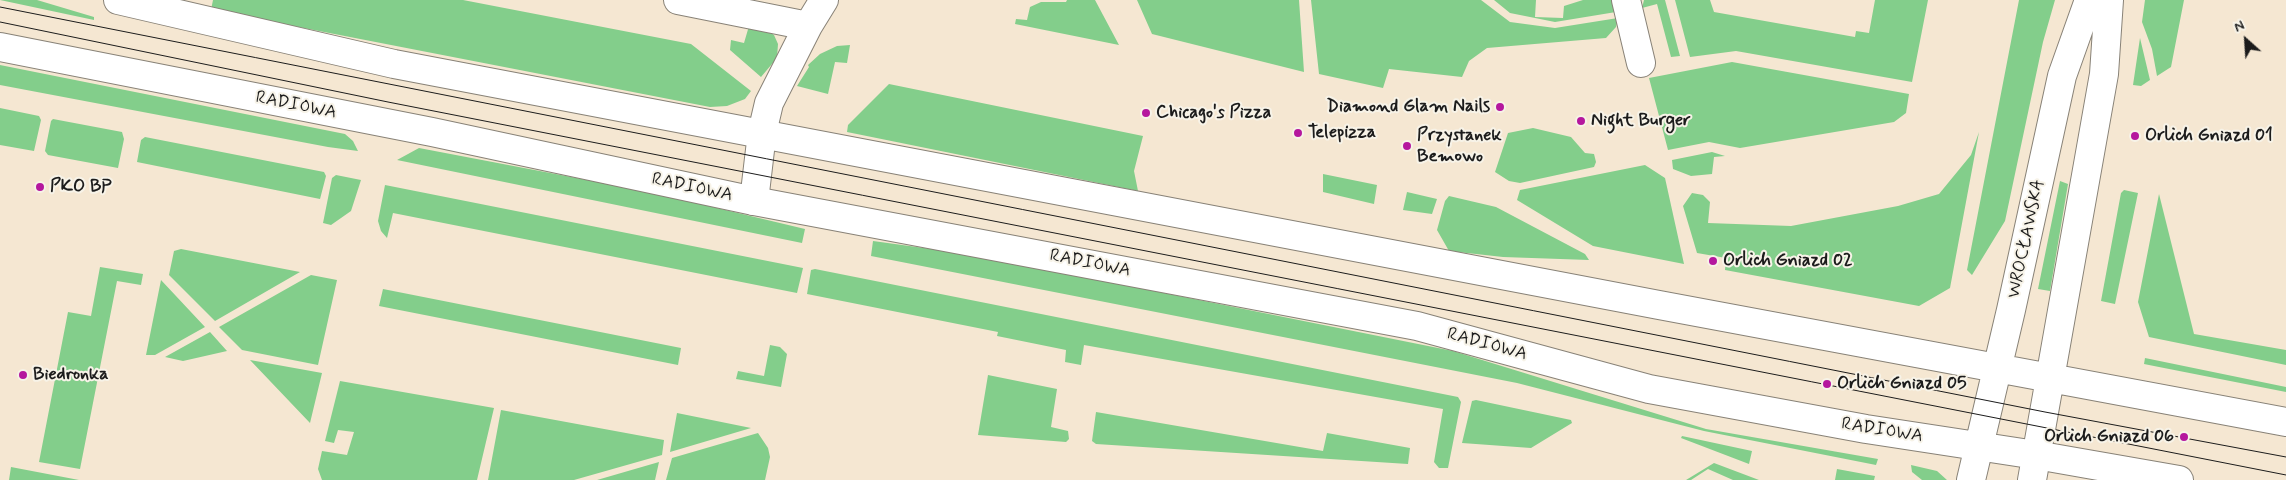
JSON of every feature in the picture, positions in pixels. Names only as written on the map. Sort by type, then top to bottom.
[{"type":"street","points":[[118,0],[394,64],[1659,305],[2051,376],[2286,422]]},
{"type":"street","points":[[678,0],[808,26]]},
{"type":"street","points":[[754,201],[762,133],[771,96],[824,0]]},
{"type":"street","points":[[1626,0],[1641,63]]},
{"type":"street","name":"WROCŁAWSKA","points":[[1971,480],[2062,76],[2089,0]]},
{"type":"street","points":[[2034,467],[2104,74],[2110,0]]},
{"type":"street","name":"RADIOWA","points":[[0,47],[432,132],[754,201],[1417,326],[1649,389],[1866,429],[1979,447],[2034,467],[2179,480]]},
{"type":"green space","points":[[0,0],[37,0],[94,17],[94,20]]},
{"type":"green space","points":[[213,0],[463,0],[691,44],[751,91],[745,99],[727,106],[710,107],[211,10]]},
{"type":"green space","points":[[1067,0],[1095,0],[1119,45],[1015,24],[1016,19],[1027,20],[1030,7],[1041,2],[1066,2]]},
{"type":"green space","points":[[1137,0],[1299,0],[1304,72],[1152,34]]},
{"type":"green space","points":[[1311,0],[1481,0],[1510,22],[1555,28],[1618,18],[1616,27],[1606,38],[1487,48],[1469,61],[1462,77],[1389,69],[1383,88],[1319,74]]},
{"type":"green space","points":[[1494,0],[1536,0],[1535,17],[1563,18],[1564,6],[1583,0],[1614,0],[1616,12],[1555,22],[1510,13]]},
{"type":"green space","points":[[1644,0],[1665,0],[1680,56],[1671,57],[1657,4],[1642,8]]},
{"type":"green space","points":[[1675,0],[1710,0],[1714,12],[1855,37],[1856,31],[1869,33],[1875,0],[1928,0],[1912,82],[1736,51],[1690,57]]},
{"type":"green space","points":[[2019,0],[2055,0],[2043,42],[2005,221],[1972,275],[1967,270]]},
{"type":"green space","points":[[2145,0],[2184,0],[2171,67],[2157,76],[2152,49],[2142,22]]},
{"type":"green space","points":[[749,26],[765,29],[774,35],[778,44],[777,58],[761,77],[730,50],[731,40],[744,43]]},
{"type":"green space","points":[[2140,38],[2150,80],[2141,86],[2133,85]]},
{"type":"green space","points":[[850,45],[847,63],[835,62],[828,94],[797,86],[809,67],[808,65],[820,54],[837,46]]},
{"type":"green space","points":[[1732,62],[1909,94],[1906,113],[1894,122],[1740,148],[1709,142],[1668,150],[1649,78]]},
{"type":"green space","points":[[0,65],[345,134],[353,141],[358,151],[328,147],[0,85]]},
{"type":"green space","points":[[889,84],[1143,136],[1134,171],[1138,191],[847,132],[848,125]]},
{"type":"green space","points":[[0,108],[39,116],[41,120],[34,151],[0,145]]},
{"type":"green space","points":[[53,119],[122,132],[124,139],[118,168],[48,155],[45,151]]},
{"type":"green space","points":[[1533,128],[1571,137],[1585,153],[1594,154],[1596,162],[1594,167],[1520,183],[1509,181],[1495,172],[1508,133]]},
{"type":"green space","points":[[1979,132],[1950,288],[1919,306],[1725,270],[1726,258],[1697,253],[1683,206],[1692,193],[1703,195],[1710,202],[1708,223],[1791,226],[1898,206],[1939,194],[1971,155]]},
{"type":"green space","points":[[145,137],[324,172],[326,176],[320,199],[137,162],[141,140]]},
{"type":"green space","points":[[419,148],[650,192],[805,229],[802,243],[397,160]]},
{"type":"green space","points":[[1712,152],[1725,156],[1714,157],[1712,174],[1691,176],[1673,169],[1672,160]]},
{"type":"green space","points":[[1645,165],[1665,178],[1684,264],[1593,246],[1517,200],[1520,190]]},
{"type":"green space","points":[[1323,174],[1377,185],[1374,204],[1323,192]]},
{"type":"green space","points":[[336,175],[361,180],[351,211],[331,225],[323,223],[332,178]]},
{"type":"green space","points":[[2060,181],[2068,184],[2050,291],[2038,289]]},
{"type":"green space","points":[[385,185],[803,268],[797,293],[393,213],[387,238],[381,231],[378,221]]},
{"type":"green space","points":[[2124,190],[2138,193],[2115,304],[2101,301],[2121,193]]},
{"type":"green space","points":[[1407,192],[1437,199],[1432,214],[1403,210]]},
{"type":"green space","points":[[2159,194],[2194,334],[2286,350],[2286,365],[2149,337],[2138,302]]},
{"type":"green space","points":[[1449,196],[1496,207],[1585,254],[1589,260],[1503,257],[1449,251],[1437,230],[1445,201]]},
{"type":"green space","points":[[873,241],[975,255],[1453,351],[1706,429],[1878,459],[1876,465],[1704,431],[1517,383],[871,256]]},
{"type":"green space","points":[[181,249],[300,272],[215,321],[169,275],[174,251]]},
{"type":"green space","points":[[100,267],[143,274],[141,285],[117,281],[80,469],[39,462],[68,312],[91,316]]},
{"type":"green space","points":[[815,269],[1458,397],[1461,402],[1448,468],[1439,468],[1434,462],[1443,409],[1084,345],[1081,365],[1065,362],[1066,350],[997,336],[998,332],[807,294],[811,270]]},
{"type":"green space","points":[[311,275],[337,280],[318,365],[242,350],[219,327]]},
{"type":"green space","points":[[161,280],[205,327],[155,355],[146,355]]},
{"type":"green space","points":[[383,289],[681,348],[678,365],[379,306]]},
{"type":"green space","points":[[210,332],[227,351],[183,361],[165,357]]},
{"type":"green space","points":[[770,345],[780,347],[787,354],[781,387],[736,379],[738,371],[764,376]]},
{"type":"green space","points":[[2145,358],[2286,387],[2286,392],[2144,364]]},
{"type":"green space","points":[[250,360],[322,373],[310,423]]},
{"type":"green space","points":[[988,375],[1057,389],[1051,427],[1068,431],[1069,439],[1066,442],[978,435]]},
{"type":"green space","points":[[340,381],[494,408],[477,480],[322,480],[318,469],[322,451],[347,455],[354,432],[338,430],[334,443],[325,441]]},
{"type":"green space","points":[[1476,400],[1571,420],[1572,423],[1531,448],[1462,443],[1472,401]]},
{"type":"green space","points":[[501,410],[664,440],[662,455],[574,480],[488,480]]},
{"type":"green space","points":[[1096,412],[1323,451],[1327,433],[1410,448],[1408,464],[1096,444],[1092,441]]},
{"type":"green space","points":[[677,413],[751,428],[670,452]]},
{"type":"green space","points":[[758,433],[768,448],[770,457],[765,480],[666,480],[672,458]]},
{"type":"green space","points":[[1682,436],[1752,451],[1749,464],[1681,438]]},
{"type":"green space","points":[[659,462],[655,480],[597,480]]},
{"type":"green space","points":[[1714,463],[1759,480],[1733,480],[1708,469],[1691,480],[1686,480]]},
{"type":"green space","points":[[1911,465],[1937,471],[1947,480],[1922,480],[1912,472]]},
{"type":"green space","points":[[11,467],[79,480],[9,480]]},
{"type":"green space","points":[[1837,469],[1875,476],[1874,480],[1835,480]]},
{"type":"tram line","points":[[0,7],[2045,412],[2286,457]]},
{"type":"tram line","points":[[0,22],[388,102],[2286,475]]},
{"type":"place","name":"Diamond Glam Nails","points":[[1500,107]]},
{"type":"place","name":"Chicago's Pizza","points":[[1146,113]]},
{"type":"place","name":"Night Burger","points":[[1581,121]]},
{"type":"place","name":"Telepizza","points":[[1298,133]]},
{"type":"place","name":"Orlich Gniazd 01","points":[[2135,136]]},
{"type":"place","name":"Przystanek Bemowo","points":[[1407,146]]},
{"type":"place","name":"PKO BP","points":[[40,187]]},
{"type":"place","name":"Orlich Gniazd 02","points":[[1713,261]]},
{"type":"place","name":"Biedronka","points":[[23,375]]},
{"type":"place","name":"Orlich Gniazd 05","points":[[1827,384]]},
{"type":"place","name":"Orlich Gniazd 06","points":[[2184,437]]}]
